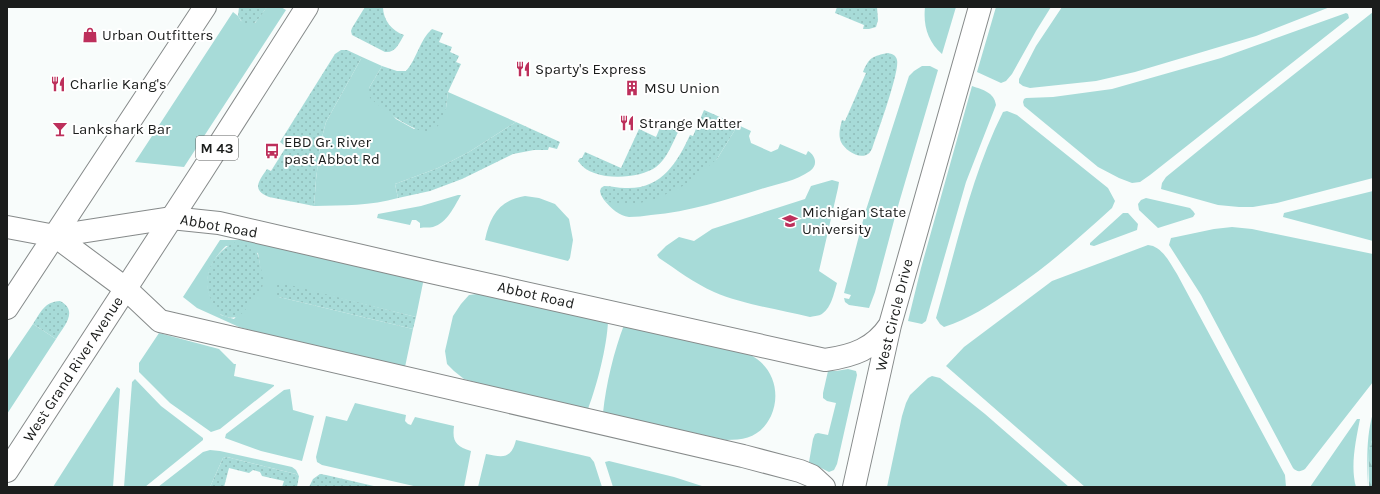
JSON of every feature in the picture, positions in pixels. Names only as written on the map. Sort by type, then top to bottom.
[{"type":"street","points":[[7,308],[205,7]]},
{"type":"street","name":"M 43","points":[[125,288],[307,7]]},
{"type":"street","name":"West Circle Drive","points":[[854,487],[890,325],[980,7]]},
{"type":"street","name":"Abbot Road","points":[[55,236],[171,218],[219,223],[438,274],[825,360],[840,358],[866,348],[882,336],[890,325]]},
{"type":"street","points":[[7,227],[55,236],[125,288],[160,321],[800,470],[812,476],[824,487]]},
{"type":"street","name":"West Grand River Avenue","points":[[7,471],[125,288]]},
{"type":"green space","points":[[239,7],[267,7],[254,23],[246,25],[238,16]]},
{"type":"green space","points":[[267,7],[281,7],[286,10],[184,167],[135,162],[233,12],[241,21],[255,23]]},
{"type":"green space","points":[[365,7],[383,7],[386,21],[392,28],[404,35],[397,47],[392,51],[385,52],[352,35],[352,28]]},
{"type":"green space","points":[[837,7],[877,7],[878,20],[876,27],[863,29],[864,25],[835,13]]},
{"type":"green space","points":[[925,7],[956,7],[942,54],[930,39],[925,21]]},
{"type":"green space","points":[[996,7],[1051,7],[1012,74],[1006,81],[1001,83],[977,72]]},
{"type":"green space","points":[[1062,7],[1330,7],[1256,36],[1135,72],[1096,81],[1030,88],[1023,86],[1019,83],[1019,79],[1036,46]]},
{"type":"green space","points":[[1373,12],[1373,178],[1277,203],[1253,207],[1218,205],[1161,189],[1162,183],[1166,177]]},
{"type":"green space","points":[[1346,13],[1348,14],[1349,18],[1140,182],[1132,183],[1098,167],[1024,106],[1023,102],[1026,98],[1053,97],[1112,89],[1221,58]]},
{"type":"green space","points":[[432,29],[443,33],[439,42],[452,47],[450,52],[459,56],[456,62],[461,64],[448,92],[446,108],[438,126],[427,133],[404,123],[383,109],[370,98],[369,88],[382,66],[397,71],[406,71],[413,61],[424,38]]},
{"type":"green space","points":[[341,50],[347,50],[362,57],[326,122],[320,145],[314,206],[269,197],[263,194],[258,188],[259,181],[267,169],[271,171],[286,147],[280,142],[335,54]]},
{"type":"green space","points":[[888,53],[896,57],[897,66],[888,103],[872,149],[869,154],[864,156],[857,155],[849,151],[841,142],[839,134],[842,120],[845,121],[866,73],[863,72],[867,63],[875,56]]},
{"type":"green space","points":[[362,57],[382,66],[369,88],[396,119],[414,129],[446,108],[448,92],[516,122],[469,152],[438,168],[395,184],[398,198],[367,204],[314,206],[320,145],[326,122]]},
{"type":"green space","points":[[922,66],[930,66],[938,70],[896,213],[875,292],[869,308],[849,305],[845,302],[844,298],[849,299],[851,295],[844,293],[865,213],[909,76]]},
{"type":"green space","points":[[972,86],[984,90],[990,94],[996,105],[966,182],[926,321],[922,324],[908,321],[921,268]]},
{"type":"green space","points":[[704,110],[738,125],[717,159],[687,184],[656,199],[632,205],[608,202],[604,200],[600,191],[604,186],[622,188],[638,187],[649,184],[666,173],[673,165],[690,135],[693,136]]},
{"type":"green space","points":[[1007,111],[1017,115],[1108,188],[1115,201],[1112,208],[1088,230],[1025,281],[979,311],[944,327],[936,318],[965,213],[992,136],[1003,112]]},
{"type":"green space","points":[[516,122],[560,142],[557,149],[549,147],[548,150],[534,150],[513,154],[462,179],[430,191],[398,198],[395,184],[438,168],[469,152]]},
{"type":"green space","points":[[662,123],[679,130],[660,164],[648,171],[627,176],[604,176],[593,173],[584,168],[578,161],[582,158],[585,152],[621,168],[639,129],[656,137]]},
{"type":"green space","points":[[738,125],[751,131],[749,136],[751,143],[771,152],[778,149],[780,144],[806,155],[808,151],[813,155],[815,161],[813,169],[793,180],[679,211],[629,217],[612,209],[604,200],[608,202],[717,159]]},
{"type":"green space","points":[[832,180],[839,182],[819,271],[837,283],[827,309],[820,315],[810,317],[749,304],[714,292],[659,258],[657,255],[666,246],[679,237],[694,241],[712,229],[805,199],[811,186]]},
{"type":"green space","points":[[1373,191],[1373,241],[1283,217],[1284,213]]},
{"type":"green space","points":[[461,195],[450,214],[442,222],[433,227],[420,228],[420,223],[416,220],[412,220],[410,225],[377,218],[378,214],[421,206]]},
{"type":"green space","points":[[525,196],[539,198],[555,204],[569,219],[573,240],[570,258],[568,261],[485,240],[487,231],[497,210],[508,201]]},
{"type":"green space","points":[[1146,198],[1190,208],[1195,214],[1193,217],[1158,228],[1139,210],[1138,204],[1141,200]]},
{"type":"green space","points":[[1123,213],[1128,213],[1138,224],[1137,230],[1094,246],[1090,245],[1090,243]]},
{"type":"green space","points":[[1232,227],[1252,229],[1373,254],[1373,382],[1302,471],[1297,471],[1293,468],[1201,295],[1169,245],[1171,238],[1214,229]]},
{"type":"green space","points":[[220,240],[246,240],[424,278],[416,317],[278,284],[279,297],[413,329],[405,367],[290,341],[239,327],[197,308],[183,297]],"holes":[[[226,246],[258,253],[263,285],[234,319],[221,315],[211,298],[207,280],[217,255]]]},
{"type":"green space","points":[[236,242],[250,245],[256,250],[259,258],[263,285],[244,311],[234,318],[224,316],[218,312],[209,295],[207,278],[211,265],[219,254],[224,249]]},
{"type":"green space","points":[[1148,245],[1157,248],[1161,252],[1177,274],[1285,475],[1286,487],[1085,487],[946,366],[964,347],[1052,281]]},
{"type":"green space","points":[[282,283],[416,317],[413,329],[279,297],[276,294],[275,288],[278,284]]},
{"type":"green space","points":[[485,293],[608,321],[606,342],[601,366],[588,409],[464,379],[447,364],[445,351],[453,316],[469,295]]},
{"type":"green space","points":[[60,301],[69,309],[69,314],[66,324],[56,339],[33,324],[44,308],[50,303]]},
{"type":"green space","points":[[33,324],[56,339],[7,414],[7,362]]},
{"type":"green space","points":[[624,325],[736,350],[753,356],[763,364],[772,377],[774,385],[774,408],[767,423],[753,436],[726,440],[603,413],[611,368]]},
{"type":"green space","points":[[159,333],[219,349],[234,364],[236,364],[234,376],[274,386],[220,429],[211,432],[170,403],[139,372],[139,363]]},
{"type":"green space","points":[[848,369],[856,371],[857,375],[837,464],[834,470],[829,472],[809,462],[813,439],[815,434],[818,433],[828,435],[836,403],[827,401],[823,398],[828,371]]},
{"type":"green space","points":[[932,376],[940,378],[985,414],[1069,487],[887,487],[906,403],[910,395]]},
{"type":"green space","points":[[135,379],[161,406],[203,438],[203,440],[145,487],[124,487],[132,382]]},
{"type":"green space","points":[[117,387],[120,389],[113,487],[53,487]]},
{"type":"green space","points":[[290,389],[293,410],[314,416],[302,461],[261,451],[225,438],[226,434],[284,390]]},
{"type":"green space","points":[[355,403],[406,415],[405,421],[411,425],[415,417],[454,426],[456,443],[471,451],[464,487],[418,487],[322,465],[317,462],[316,457],[326,416],[347,421]]},
{"type":"green space","points":[[1373,413],[1373,437],[1369,450],[1368,487],[1368,440]]},
{"type":"green space","points":[[1357,419],[1360,419],[1355,444],[1354,479],[1356,487],[1310,487]]},
{"type":"green space","points":[[1373,437],[1373,487],[1369,487],[1369,450]]},
{"type":"green space","points":[[516,440],[590,457],[594,462],[602,487],[478,487],[486,454],[505,456],[509,454]]},
{"type":"green space","points":[[210,450],[292,467],[296,470],[299,476],[227,457],[223,458],[210,487],[158,487],[203,452]]},
{"type":"green space","points":[[227,457],[296,474],[299,476],[297,487],[282,487],[284,481],[262,476],[260,472],[253,470],[249,473],[229,468],[224,487],[210,487],[223,458]]},
{"type":"green space","points":[[609,461],[674,477],[705,487],[613,487],[605,462]]},
{"type":"green space","points":[[320,474],[378,487],[309,487],[313,479]]},
{"type":"place","name":"Urban Outfitters","points":[[90,35]]},
{"type":"place","name":"Sparty's Express","points":[[523,69]]},
{"type":"place","name":"Charlie Kang's","points":[[58,84]]},
{"type":"place","name":"MSU Union","points":[[632,88]]},
{"type":"place","name":"Strange Matter","points":[[627,123]]},
{"type":"place","name":"Lankshark Bar","points":[[60,129]]},
{"type":"place","name":"EBD Gr. River past Abbot Rd","points":[[272,151]]},
{"type":"place","name":"Michigan State University","points":[[790,221]]}]
